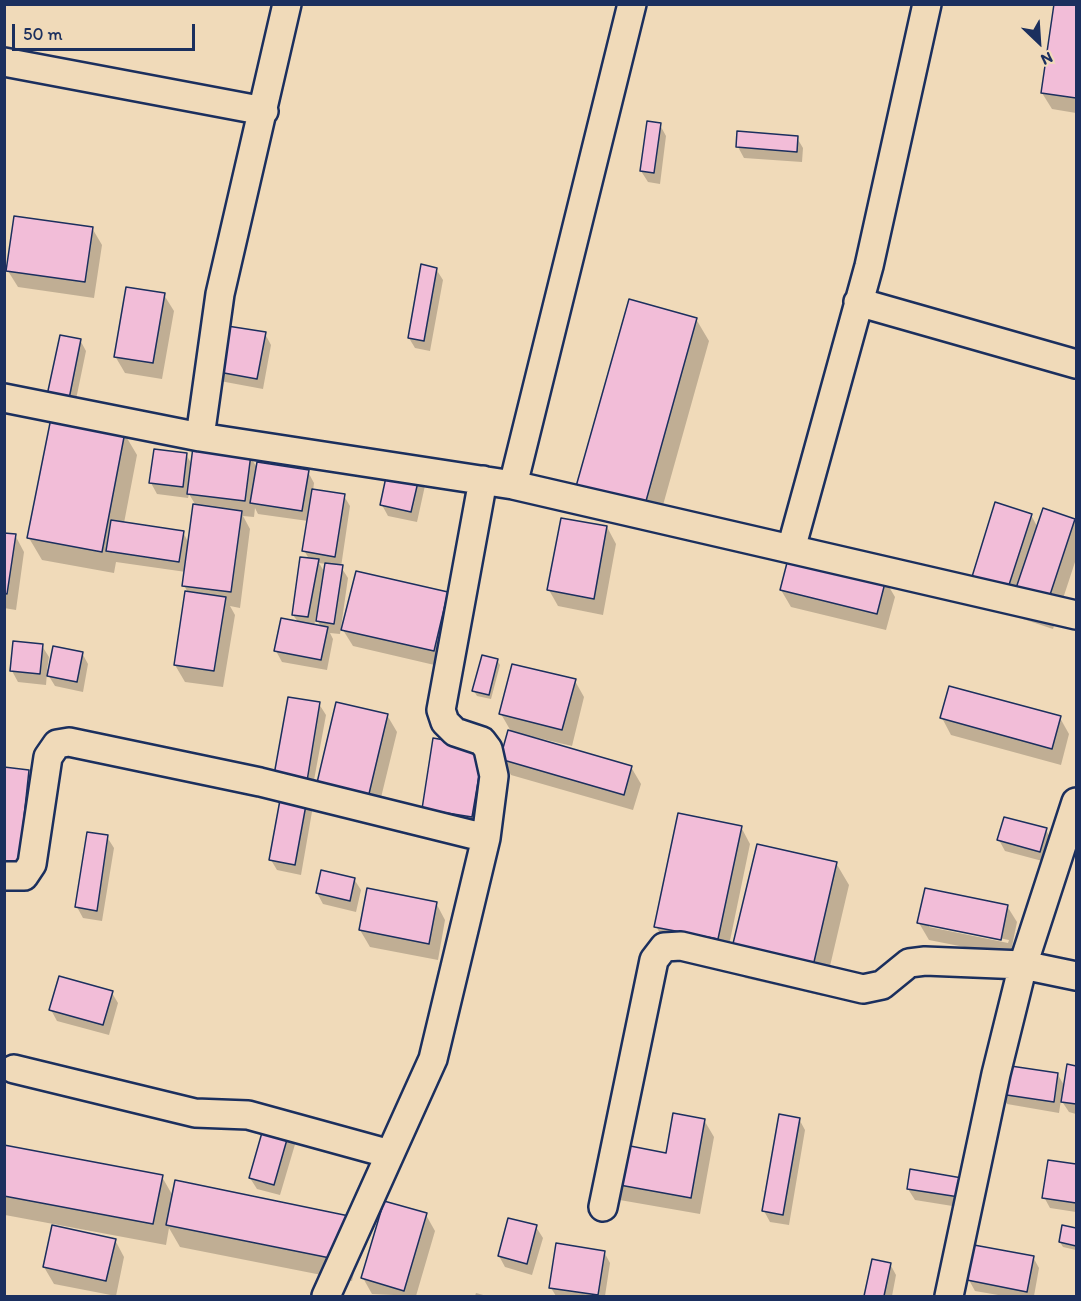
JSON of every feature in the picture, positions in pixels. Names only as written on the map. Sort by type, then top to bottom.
[{"type":"street","points":[[200,437],[220,294],[287,4]]},
{"type":"street","points":[[513,486],[632,4]]},
{"type":"street","points":[[791,549],[858,302],[927,4]]},
{"type":"street","points":[[4,62],[264,111]]},
{"type":"street","points":[[858,302],[1077,364]]},
{"type":"street","points":[[4,398],[200,437],[513,486],[1077,615]]},
{"type":"street","points":[[326,1296],[433,1059],[486,838],[494,776],[488,748],[482,741],[455,732],[445,723],[441,710],[483,480]]},
{"type":"street","points":[[4,876],[24,876],[32,864],[48,757],[57,744],[69,742],[260,782],[486,838]]},
{"type":"street","points":[[949,1296],[996,1074],[1023,965],[1077,802]]},
{"type":"street","points":[[603,1207],[654,960],[664,947],[681,946],[863,989],[882,985],[909,963],[925,960],[1023,965],[1077,976]]},
{"type":"street","points":[[14,1069],[195,1113],[248,1115],[390,1154]]},
{"type":"building","points":[[1054,4],[1076,4],[1076,98],[1041,93]]},
{"type":"building","points":[[647,121],[661,123],[654,173],[640,171]]},
{"type":"building","points":[[737,131],[798,136],[797,152],[736,147]]},
{"type":"building","points":[[14,216],[93,227],[85,282],[6,271]]},
{"type":"building","points":[[421,264],[437,268],[424,341],[408,338]]},
{"type":"building","points":[[126,287],[165,293],[153,363],[114,357]]},
{"type":"building","points":[[629,299],[697,318],[646,501],[575,490]]},
{"type":"building","points":[[221,325],[266,332],[257,379],[213,371]]},
{"type":"building","points":[[60,335],[81,339],[68,404],[46,400]]},
{"type":"building","points":[[51,418],[125,432],[102,552],[27,538]]},
{"type":"building","points":[[193,447],[251,454],[245,501],[187,494]]},
{"type":"building","points":[[154,449],[187,453],[183,487],[149,483]]},
{"type":"building","points":[[257,462],[309,470],[302,511],[250,503]]},
{"type":"building","points":[[389,463],[421,469],[411,512],[380,505]]},
{"type":"building","points":[[312,489],[345,494],[335,557],[302,551]]},
{"type":"building","points":[[995,502],[1032,514],[1007,591],[971,580]]},
{"type":"building","points":[[193,504],[242,511],[231,592],[182,586]]},
{"type":"building","points":[[1043,508],[1075,519],[1044,613],[1011,603]]},
{"type":"building","points":[[561,518],[607,526],[594,599],[547,590]]},
{"type":"building","points":[[111,520],[184,531],[179,562],[106,551]]},
{"type":"building","points":[[4,533],[16,534],[7,594],[4,593]]},
{"type":"building","points":[[789,555],[886,579],[877,614],[780,590]]},
{"type":"building","points":[[300,557],[319,559],[308,617],[292,615]]},
{"type":"building","points":[[325,563],[343,565],[334,624],[316,621]]},
{"type":"building","points":[[356,571],[448,592],[434,651],[341,630]]},
{"type":"building","points":[[185,591],[226,597],[214,671],[174,665]]},
{"type":"building","points":[[281,618],[328,627],[321,660],[274,651]]},
{"type":"building","points":[[13,641],[43,644],[40,674],[10,671]]},
{"type":"building","points":[[53,646],[83,652],[77,682],[47,676]]},
{"type":"building","points":[[482,655],[498,659],[489,695],[472,691]]},
{"type":"building","points":[[512,664],[576,679],[562,730],[499,714]]},
{"type":"building","points":[[949,686],[1061,716],[1052,749],[940,718]]},
{"type":"building","points":[[288,697],[320,702],[307,781],[274,775]]},
{"type":"building","points":[[336,702],[388,714],[368,798],[316,787]]},
{"type":"building","points":[[508,730],[632,766],[624,795],[500,759]]},
{"type":"building","points":[[433,738],[484,747],[472,817],[422,809]]},
{"type":"building","points":[[4,767],[29,770],[19,864],[4,862]]},
{"type":"building","points":[[282,789],[308,794],[295,865],[269,860]]},
{"type":"building","points":[[678,813],[742,826],[718,939],[654,927]]},
{"type":"building","points":[[1004,817],[1047,828],[1040,852],[997,840]]},
{"type":"building","points":[[87,832],[108,835],[97,911],[75,907]]},
{"type":"building","points":[[757,844],[837,862],[811,975],[730,956]]},
{"type":"building","points":[[321,870],[355,878],[350,901],[316,893]]},
{"type":"building","points":[[367,888],[437,902],[429,944],[359,930]]},
{"type":"building","points":[[925,888],[1008,905],[1001,940],[917,923]]},
{"type":"building","points":[[59,976],[113,991],[103,1025],[49,1010]]},
{"type":"building","points":[[1067,1064],[1076,1066],[1076,1104],[1061,1102]]},
{"type":"building","points":[[1004,1065],[1058,1073],[1054,1102],[1000,1094]]},
{"type":"building","points":[[673,1113],[705,1119],[691,1198],[603,1182],[610,1142],[666,1153]]},
{"type":"building","points":[[779,1114],[800,1118],[783,1215],[762,1211]]},
{"type":"building","points":[[265,1122],[290,1129],[274,1185],[249,1178]]},
{"type":"building","points":[[4,1145],[163,1175],[153,1224],[4,1196]]},
{"type":"building","points":[[1048,1160],[1076,1164],[1076,1203],[1042,1198]]},
{"type":"building","points":[[910,1169],[962,1178],[959,1197],[907,1189]]},
{"type":"building","points":[[175,1180],[349,1216],[340,1260],[166,1225]]},
{"type":"building","points":[[384,1201],[427,1213],[404,1291],[361,1278]]},
{"type":"building","points":[[508,1218],[537,1225],[527,1264],[498,1256]]},
{"type":"building","points":[[52,1225],[116,1239],[106,1281],[43,1267]]},
{"type":"building","points":[[1062,1225],[1076,1228],[1076,1246],[1059,1242]]},
{"type":"building","points":[[556,1243],[605,1251],[598,1295],[549,1288]]},
{"type":"building","points":[[974,1245],[1034,1256],[1027,1292],[967,1280]]},
{"type":"building","points":[[872,1259],[891,1263],[884,1296],[864,1296]]}]
